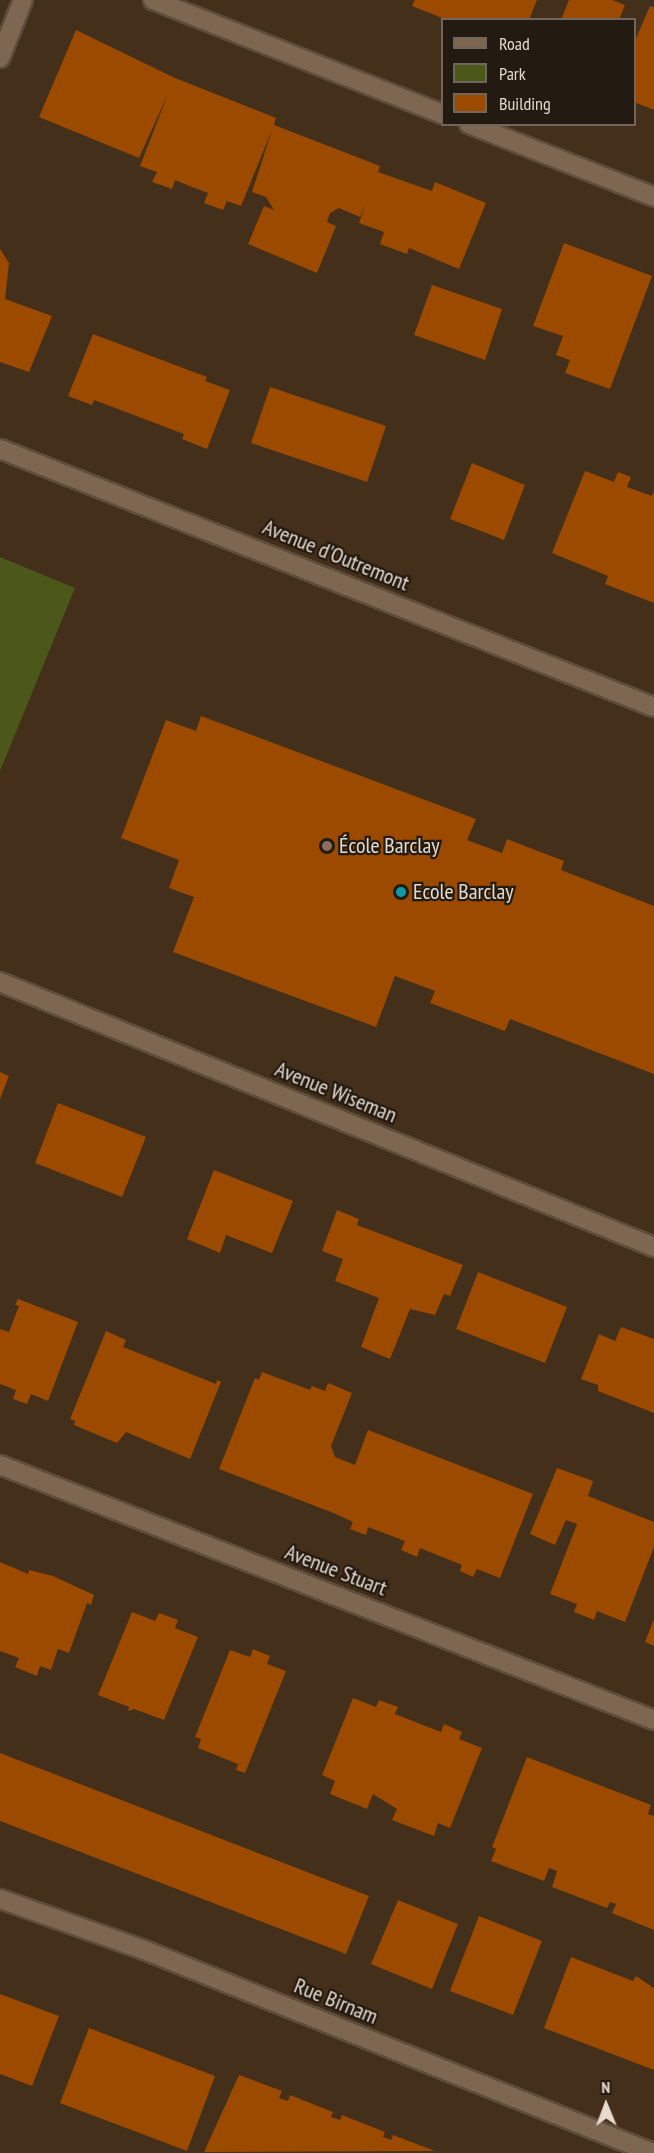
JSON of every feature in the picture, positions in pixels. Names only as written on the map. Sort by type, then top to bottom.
[{"type":"street","points":[[0,58],[23,0]]},
{"type":"street","points":[[153,0],[441,114]]},
{"type":"street","points":[[474,126],[654,197]]},
{"type":"street","name":"Avenue d'Outremont","points":[[0,448],[654,707]]},
{"type":"street","name":"Avenue Wiseman","points":[[0,982],[654,1246]]},
{"type":"street","name":"Avenue Stuart","points":[[0,1465],[654,1720]]},
{"type":"street","name":"Rue Birnam","points":[[0,1899],[144,1950],[653,2153]]},
{"type":"green space","points":[[0,557],[75,588],[0,771]]},
{"type":"building","points":[[415,0],[537,0],[530,18],[442,18],[412,6]]},
{"type":"building","points":[[569,0],[612,0],[625,5],[620,18],[562,18]]},
{"type":"building","points":[[650,6],[654,7],[654,110],[636,103],[636,38]]},
{"type":"building","points":[[76,30],[175,78],[276,118],[274,125],[380,166],[378,172],[432,191],[435,182],[486,203],[459,269],[409,248],[407,254],[380,244],[384,232],[359,223],[365,205],[360,217],[339,208],[330,213],[327,222],[336,226],[317,273],[248,244],[264,206],[274,210],[266,197],[252,192],[272,130],[241,206],[227,201],[223,210],[204,203],[208,193],[175,180],[172,189],[152,182],[157,172],[140,166],[168,94],[139,158],[39,117]]},
{"type":"building","points":[[564,243],[652,276],[610,389],[565,373],[570,360],[556,355],[563,336],[533,326]]},
{"type":"building","points":[[0,249],[9,263],[5,299],[52,316],[29,372],[0,362]]},
{"type":"building","points":[[432,285],[502,309],[485,360],[414,335]]},
{"type":"building","points":[[93,334],[207,377],[205,381],[230,390],[207,449],[182,439],[184,434],[94,400],[92,405],[68,396]]},
{"type":"building","points":[[270,387],[386,426],[367,482],[251,443]]},
{"type":"building","points":[[472,463],[525,485],[504,540],[450,519]]},
{"type":"building","points":[[585,471],[614,482],[618,472],[631,477],[627,487],[652,496],[654,491],[654,603],[605,584],[608,576],[552,553]]},
{"type":"building","name":"Ecole Barclay","points":[[201,716],[476,819],[467,840],[502,853],[507,839],[564,861],[561,870],[654,906],[654,1074],[510,1019],[505,1031],[430,1003],[435,991],[395,976],[376,1027],[173,952],[194,897],[169,888],[179,860],[121,838],[166,720],[196,731]]},
{"type":"building","points":[[0,1072],[9,1076],[0,1099]]},
{"type":"building","points":[[58,1103],[146,1137],[122,1197],[35,1163]]},
{"type":"building","points":[[214,1170],[293,1201],[272,1253],[226,1235],[220,1253],[187,1239]]},
{"type":"building","points":[[337,1210],[359,1219],[357,1225],[463,1265],[450,1296],[444,1294],[435,1315],[410,1309],[390,1359],[361,1347],[379,1298],[335,1281],[343,1259],[322,1251]]},
{"type":"building","points":[[478,1272],[567,1307],[545,1363],[456,1329]]},
{"type":"building","points":[[18,1299],[78,1322],[48,1401],[31,1394],[27,1404],[13,1399],[16,1390],[0,1384],[0,1329],[9,1332],[19,1306],[15,1305]]},
{"type":"building","points":[[621,1327],[654,1339],[654,1413],[598,1391],[598,1385],[581,1379],[599,1334],[615,1341]]},
{"type":"building","points":[[106,1331],[126,1340],[123,1347],[216,1384],[217,1380],[221,1382],[190,1459],[126,1432],[117,1443],[74,1425],[75,1421],[70,1419]]},
{"type":"building","points":[[262,1372],[310,1390],[312,1386],[325,1391],[328,1383],[352,1393],[331,1446],[335,1457],[355,1465],[368,1430],[533,1494],[500,1578],[477,1569],[473,1577],[460,1571],[462,1565],[420,1548],[417,1557],[401,1550],[405,1541],[368,1527],[366,1535],[350,1529],[353,1522],[336,1514],[219,1469],[255,1378],[259,1380]]},
{"type":"building","points":[[557,1468],[593,1481],[588,1496],[654,1522],[654,1547],[625,1622],[597,1611],[594,1620],[574,1612],[577,1604],[550,1594],[577,1524],[566,1520],[555,1545],[530,1534]]},
{"type":"building","points":[[0,1562],[28,1574],[29,1570],[53,1576],[94,1595],[91,1605],[87,1603],[69,1653],[58,1649],[51,1670],[40,1666],[37,1676],[15,1667],[19,1658],[0,1651]]},
{"type":"building","points":[[132,1612],[155,1621],[159,1613],[178,1620],[175,1628],[198,1637],[164,1720],[134,1709],[128,1711],[129,1707],[98,1695]]},
{"type":"building","points":[[654,1619],[654,1646],[645,1642]]},
{"type":"building","points":[[253,1649],[270,1656],[267,1664],[286,1671],[245,1773],[236,1770],[238,1764],[198,1748],[201,1739],[195,1737],[230,1650],[250,1657]]},
{"type":"building","points":[[353,1698],[376,1707],[379,1700],[398,1707],[395,1714],[441,1732],[444,1724],[462,1732],[459,1739],[482,1748],[450,1828],[438,1823],[434,1836],[392,1820],[397,1809],[373,1794],[367,1809],[330,1794],[335,1781],[322,1775]]},
{"type":"building","points":[[0,1753],[369,1896],[346,1954],[0,1821]]},
{"type":"building","points":[[527,1757],[651,1805],[648,1814],[654,1816],[654,1930],[612,1913],[616,1904],[610,1902],[607,1908],[552,1887],[557,1871],[549,1868],[544,1881],[491,1861],[496,1849],[492,1847]]},
{"type":"building","points":[[398,1900],[458,1924],[432,1989],[371,1964]]},
{"type":"building","points":[[479,1916],[542,1941],[513,2015],[450,1991]]},
{"type":"building","points":[[571,1957],[633,1981],[636,1976],[654,1988],[654,2070],[544,2028]]},
{"type":"building","points":[[0,1994],[59,2016],[32,2086],[0,2074]]},
{"type":"building","points":[[89,2028],[215,2076],[187,2151],[60,2103]]},
{"type":"building","points":[[239,2075],[282,2091],[279,2098],[288,2101],[290,2095],[333,2112],[331,2117],[340,2120],[342,2115],[385,2132],[383,2137],[391,2140],[393,2135],[435,2151],[204,2152]]},
{"type":"place","name":"École Barclay","points":[[327,846]]},
{"type":"place","name":"Ecole Barclay","points":[[401,892]]}]
